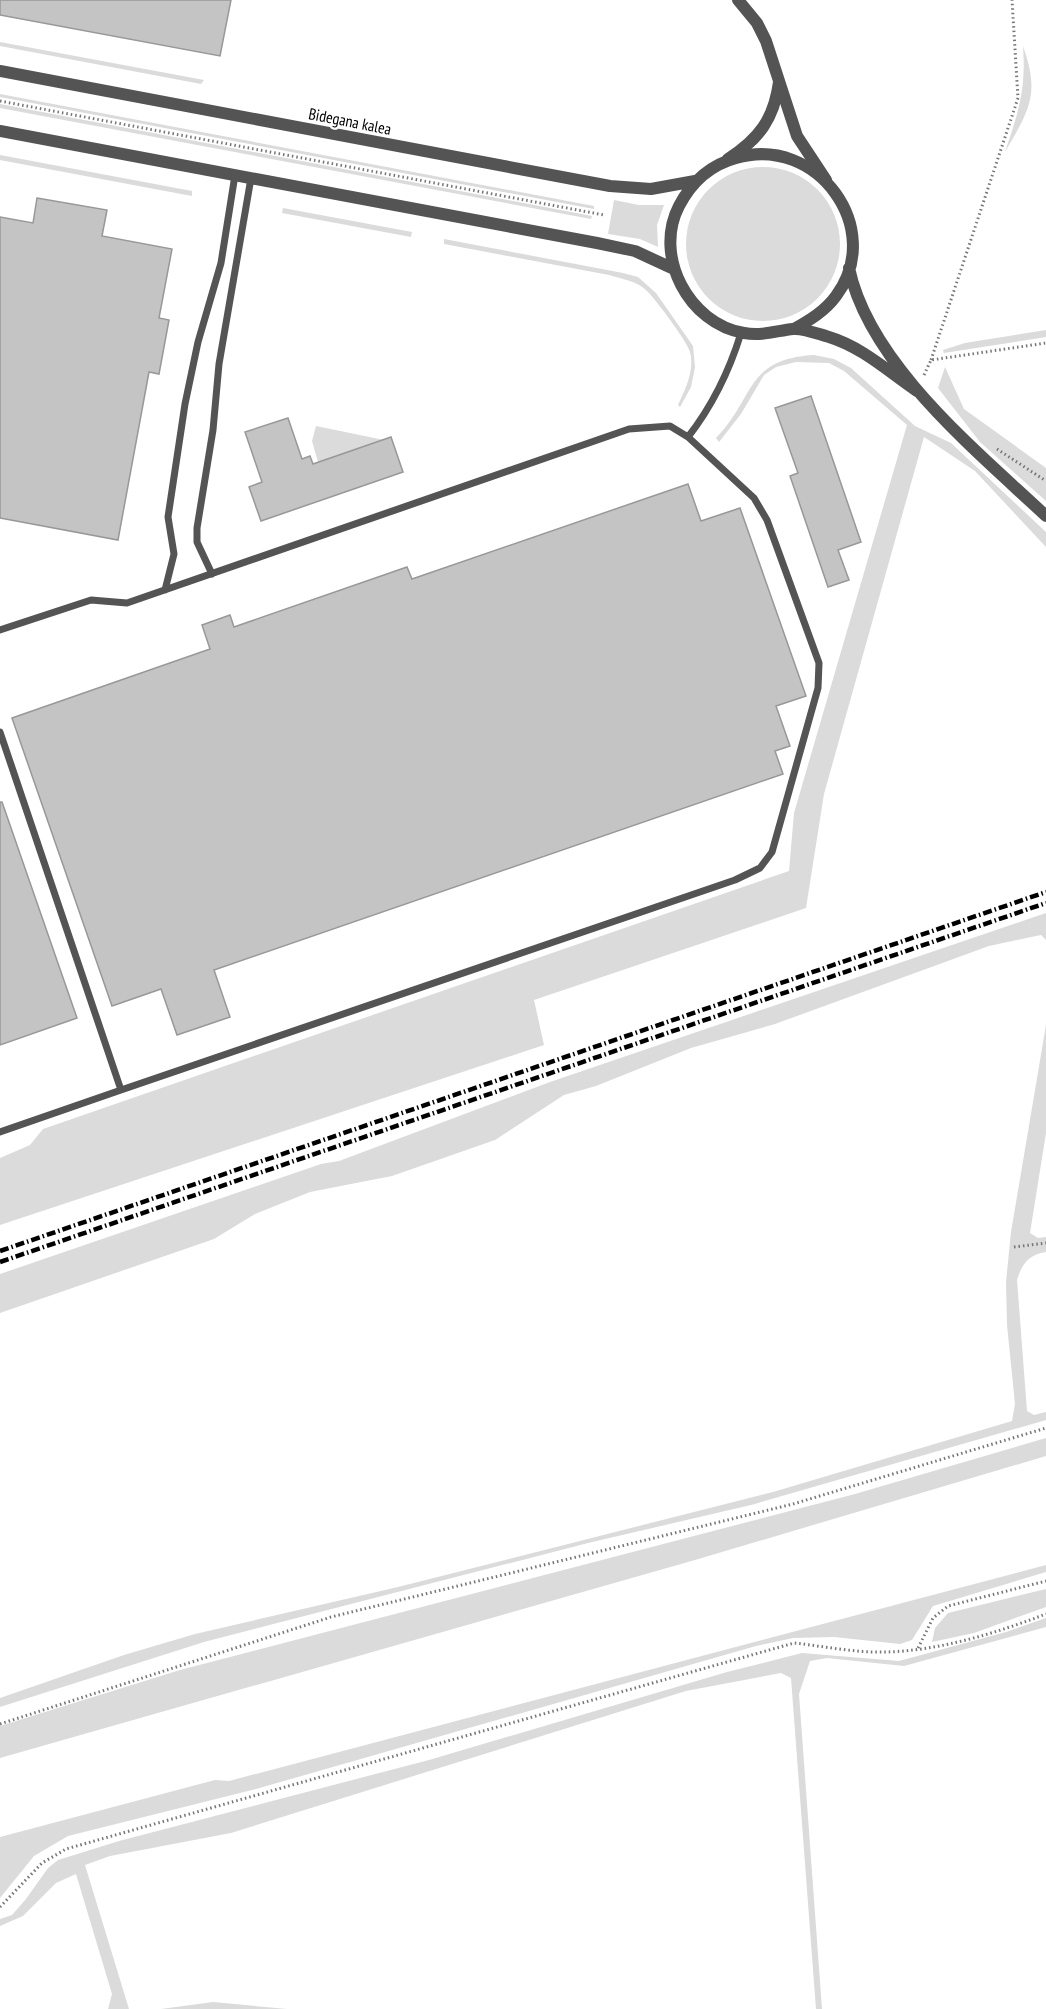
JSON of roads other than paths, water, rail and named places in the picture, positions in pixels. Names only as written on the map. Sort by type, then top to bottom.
[{"type":"street","points":[[738,0],[757,23],[769,47],[797,136],[844,207],[852,237],[849,268],[854,293],[867,320],[917,391]]},
{"type":"street","name":"Bidegana kalea","points":[[0,71],[610,186],[651,189],[695,181]]},
{"type":"street","points":[[779,78],[776,101],[765,125],[751,144],[695,181],[678,208],[670,238],[674,269],[684,291],[699,310],[718,324],[741,333],[759,335],[794,329],[819,315],[837,294],[849,268]]},
{"type":"street","points":[[0,131],[635,251],[674,269]]},
{"type":"street","points":[[727,160],[748,154],[769,154],[790,158],[810,167],[826,181]]},
{"type":"street","points":[[794,329],[831,338],[854,347],[917,391],[1046,516]]},
{"type":"lane","points":[[165,590],[174,554],[168,518],[185,404],[198,342],[221,263],[235,175]]},
{"type":"lane","points":[[212,574],[197,542],[199,502],[213,430],[219,364],[251,178]]},
{"type":"lane","points":[[688,437],[716,395],[731,366],[741,333]]},
{"type":"lane","points":[[0,630],[91,600],[127,603],[629,429],[651,425],[670,426],[688,437],[754,498],[767,520],[819,663],[818,688],[788,801],[772,852],[760,868],[735,880],[0,1132]]},
{"type":"lane","points":[[0,732],[121,1090]]},
{"type":"railway","points":[[0,1251],[1046,892]]},
{"type":"railway","points":[[0,1262],[1046,903]]}]
